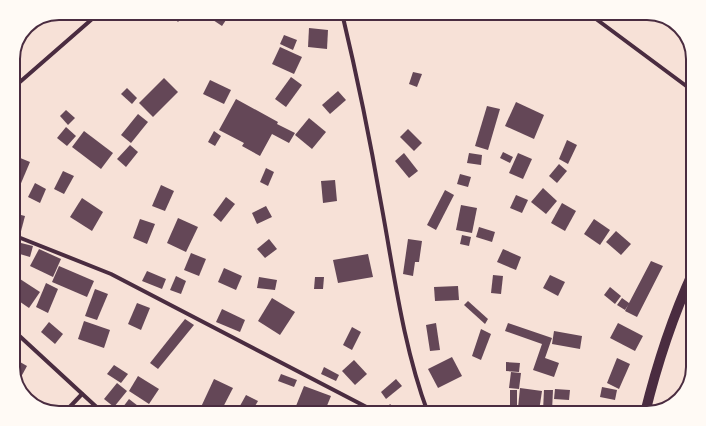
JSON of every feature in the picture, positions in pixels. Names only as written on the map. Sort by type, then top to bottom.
[{"type":"main road","points":[[647,406],[665,340],[676,308],[686,287]]},
{"type":"street","points":[[20,82],[91,20]]},
{"type":"street","points":[[344,20],[367,121],[398,294],[417,383],[425,406]]},
{"type":"street","points":[[597,20],[686,86]]},
{"type":"street","points":[[20,238],[111,274],[365,406]]},
{"type":"street","points":[[20,336],[95,406]]},
{"type":"street","points":[[71,406],[82,394]]},
{"type":"building","points":[[213,20],[226,20],[222,26]]},
{"type":"building","points":[[309,28],[328,30],[327,49],[308,47]]},
{"type":"building","points":[[284,35],[297,40],[293,50],[280,44]]},
{"type":"building","points":[[280,47],[302,57],[294,74],[272,64]]},
{"type":"building","points":[[413,72],[422,74],[417,87],[409,84]]},
{"type":"building","points":[[291,77],[302,85],[286,107],[275,99]]},
{"type":"building","points":[[164,78],[178,92],[153,117],[139,103]]},
{"type":"building","points":[[210,80],[231,90],[224,104],[203,94]]},
{"type":"building","points":[[127,88],[137,98],[132,104],[121,94]]},
{"type":"building","points":[[338,91],[346,100],[330,114],[322,105]]},
{"type":"building","points":[[236,99],[295,133],[289,143],[272,134],[260,156],[242,146],[244,143],[219,130]]},
{"type":"building","points":[[516,102],[544,115],[534,139],[505,126]]},
{"type":"building","points":[[487,106],[500,109],[488,150],[475,146]]},
{"type":"building","points":[[66,110],[75,118],[68,125],[60,116]]},
{"type":"building","points":[[138,114],[148,122],[131,143],[121,135]]},
{"type":"building","points":[[309,118],[326,132],[312,149],[295,135]]},
{"type":"building","points":[[66,127],[76,136],[67,146],[57,138]]},
{"type":"building","points":[[408,129],[422,143],[414,151],[400,137]]},
{"type":"building","points":[[84,131],[113,153],[101,169],[72,147]]},
{"type":"building","points":[[214,131],[221,136],[215,146],[208,142]]},
{"type":"building","points":[[567,140],[577,145],[568,164],[559,159]]},
{"type":"building","points":[[130,145],[138,152],[126,167],[117,159]]},
{"type":"building","points":[[503,152],[513,157],[510,163],[500,158]]},
{"type":"building","points":[[404,153],[418,171],[409,178],[395,161]]},
{"type":"building","points":[[469,153],[482,155],[481,165],[467,163]]},
{"type":"building","points":[[518,153],[532,159],[523,179],[509,173]]},
{"type":"building","points":[[20,158],[30,162],[20,186]]},
{"type":"building","points":[[559,164],[567,171],[557,183],[549,176]]},
{"type":"building","points":[[266,168],[274,172],[268,186],[260,182]]},
{"type":"building","points":[[63,171],[74,176],[64,194],[54,189]]},
{"type":"building","points":[[460,174],[471,177],[468,187],[457,184]]},
{"type":"building","points":[[335,180],[337,201],[323,203],[321,181]]},
{"type":"building","points":[[35,183],[46,189],[40,203],[28,197]]},
{"type":"building","points":[[161,185],[174,191],[165,211],[152,206]]},
{"type":"building","points":[[543,188],[557,201],[546,214],[531,202]]},
{"type":"building","points":[[445,190],[454,195],[436,230],[427,225]]},
{"type":"building","points":[[516,195],[528,200],[522,213],[510,208]]},
{"type":"building","points":[[226,197],[235,204],[221,222],[213,215]]},
{"type":"building","points":[[82,198],[103,212],[92,231],[70,217]]},
{"type":"building","points":[[562,203],[576,211],[565,231],[551,223]]},
{"type":"building","points":[[461,205],[477,208],[472,233],[456,230]]},
{"type":"building","points":[[266,206],[272,217],[257,224],[252,213]]},
{"type":"building","points":[[20,215],[25,216],[20,235]]},
{"type":"building","points":[[178,218],[198,227],[186,252],[167,243]]},
{"type":"building","points":[[140,219],[155,224],[147,244],[133,238]]},
{"type":"building","points":[[594,219],[610,230],[600,245],[584,234]]},
{"type":"building","points":[[479,227],[495,232],[492,242],[476,237]]},
{"type":"building","points":[[616,231],[631,244],[621,255],[606,242]]},
{"type":"building","points":[[462,235],[471,237],[469,246],[460,244]]},
{"type":"building","points":[[269,239],[277,249],[265,258],[257,249]]},
{"type":"building","points":[[408,239],[422,241],[419,262],[415,262],[413,276],[403,274]]},
{"type":"building","points":[[20,243],[33,246],[30,257],[20,254]]},
{"type":"building","points":[[39,249],[61,259],[53,277],[30,266]]},
{"type":"building","points":[[503,249],[521,257],[516,270],[497,262]]},
{"type":"building","points":[[191,253],[206,259],[199,276],[184,270]]},
{"type":"building","points":[[368,254],[373,277],[338,283],[333,260]]},
{"type":"building","points":[[651,261],[663,266],[637,317],[625,311],[628,305],[625,310],[617,305],[622,298],[629,303]]},
{"type":"building","points":[[59,266],[94,281],[87,297],[52,282]]},
{"type":"building","points":[[224,268],[242,276],[236,290],[218,282]]},
{"type":"building","points":[[147,271],[166,279],[162,289],[142,281]]},
{"type":"building","points":[[493,275],[503,276],[501,294],[491,293]]},
{"type":"building","points":[[550,275],[565,282],[558,296],[543,288]]},
{"type":"building","points":[[176,276],[186,281],[181,294],[170,290]]},
{"type":"building","points":[[259,277],[277,280],[275,290],[257,288]]},
{"type":"building","points":[[315,277],[324,277],[323,289],[314,289]]},
{"type":"building","points":[[20,279],[40,292],[29,308],[20,302]]},
{"type":"building","points":[[46,283],[58,289],[48,313],[36,307]]},
{"type":"building","points":[[458,286],[459,300],[435,301],[434,287]]},
{"type":"building","points":[[610,287],[621,296],[615,304],[604,295]]},
{"type":"building","points":[[95,289],[108,294],[97,320],[85,316]]},
{"type":"building","points":[[272,298],[295,312],[280,335],[258,321]]},
{"type":"building","points":[[468,301],[488,319],[485,324],[464,305]]},
{"type":"building","points":[[137,303],[150,308],[141,330],[128,324]]},
{"type":"building","points":[[222,309],[245,320],[240,332],[216,322]]},
{"type":"building","points":[[185,319],[194,325],[158,369],[150,363]]},
{"type":"building","points":[[84,321],[110,330],[104,348],[78,339]]},
{"type":"building","points":[[49,322],[63,334],[55,344],[41,332]]},
{"type":"building","points":[[436,323],[440,350],[430,351],[426,325]]},
{"type":"building","points":[[508,323],[552,338],[545,358],[559,363],[554,377],[533,370],[542,344],[505,331]]},
{"type":"building","points":[[618,323],[643,336],[635,351],[610,338]]},
{"type":"building","points":[[352,327],[361,332],[352,350],[343,345]]},
{"type":"building","points":[[481,329],[491,334],[481,360],[472,356]]},
{"type":"building","points":[[554,331],[582,336],[580,349],[552,344]]},
{"type":"building","points":[[452,357],[462,376],[438,388],[428,369]]},
{"type":"building","points":[[617,358],[630,364],[619,389],[607,383]]},
{"type":"building","points":[[354,360],[367,374],[355,385],[342,371]]},
{"type":"building","points":[[20,362],[27,366],[21,377]]},
{"type":"building","points":[[506,362],[520,363],[519,372],[506,371]]},
{"type":"building","points":[[114,365],[128,374],[121,383],[107,374]]},
{"type":"building","points":[[324,367],[339,375],[336,381],[321,374]]},
{"type":"building","points":[[511,372],[521,373],[519,389],[509,388]]},
{"type":"building","points":[[281,374],[297,380],[294,387],[278,381]]},
{"type":"building","points":[[138,376],[159,389],[149,404],[129,391]]},
{"type":"building","points":[[214,379],[233,388],[224,406],[201,406]]},
{"type":"building","points":[[396,379],[402,386],[386,399],[381,392]]},
{"type":"building","points":[[117,383],[127,391],[115,406],[104,399]]},
{"type":"building","points":[[304,386],[331,396],[327,406],[296,406]]},
{"type":"building","points":[[602,387],[617,390],[615,400],[600,397]]},
{"type":"building","points":[[520,388],[542,391],[540,406],[518,406]]},
{"type":"building","points":[[555,389],[570,390],[569,400],[554,399]]},
{"type":"building","points":[[510,390],[517,390],[517,406],[510,406]]},
{"type":"building","points":[[544,390],[553,390],[552,406],[543,406]]},
{"type":"building","points":[[246,395],[258,401],[255,406],[240,406]]},
{"type":"building","points":[[129,399],[138,406],[124,406]]}]
